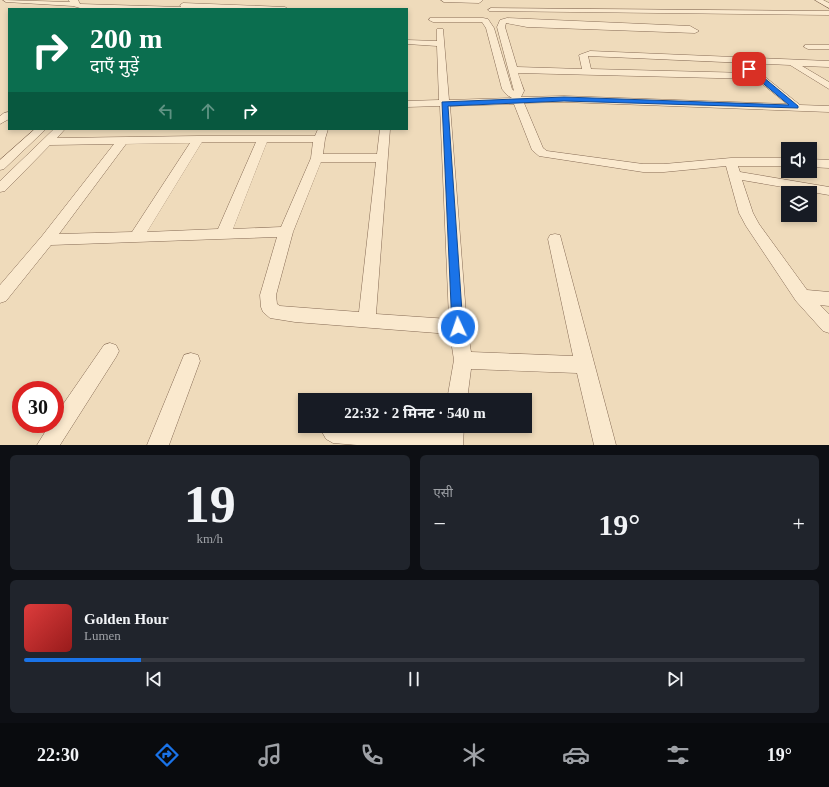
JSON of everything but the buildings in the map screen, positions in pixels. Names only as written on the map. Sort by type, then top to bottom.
[{"type":"street","points":[[6,0],[74,1],[76,5],[80,6],[161,8],[174,5],[236,8],[247,0]]},
{"type":"street","points":[[444,0],[479,0],[487,16],[508,90],[517,98],[534,143],[538,150],[543,154],[643,168],[732,169],[781,163]]},
{"type":"street","points":[[818,0],[829,6]]},
{"type":"street","points":[[434,18],[487,16],[504,17],[505,21],[534,25],[695,31],[690,28],[505,21],[493,23],[487,16],[488,1]]},
{"type":"street","points":[[624,4],[630,11]]},
{"type":"street","points":[[660,4],[668,12]]},
{"type":"street","points":[[487,16],[540,8],[583,8],[668,12],[829,13]]},
{"type":"street","points":[[505,21],[501,27],[519,91],[517,98]]},
{"type":"street","points":[[440,31],[458,327],[462,360],[459,393]]},
{"type":"street","points":[[408,42],[441,44]]},
{"type":"street","points":[[808,47],[829,47]]},
{"type":"street","points":[[587,72],[583,55],[590,53],[829,64]]},
{"type":"street","points":[[740,61],[796,107]]},
{"type":"street","points":[[792,63],[829,86]]},
{"type":"street","points":[[512,70],[758,76]]},
{"type":"street","points":[[408,104],[444,104],[517,98],[829,109]]},
{"type":"street","points":[[0,107],[5,115]]},
{"type":"street","points":[[0,166],[40,130]]},
{"type":"street","points":[[0,188],[59,130]]},
{"type":"street","points":[[367,319],[385,130]]},
{"type":"street","points":[[46,142],[263,139],[322,134],[317,158],[286,232],[268,294],[269,307],[276,313],[458,327]]},
{"type":"street","points":[[137,236],[198,139]]},
{"type":"street","points":[[223,235],[263,139]]},
{"type":"street","points":[[0,296],[47,240],[122,141]]},
{"type":"street","points":[[317,158],[382,158]]},
{"type":"street","points":[[817,163],[829,164]]},
{"type":"street","points":[[732,169],[827,192]]},
{"type":"street","points":[[732,169],[746,212],[753,226],[802,296],[829,326]]},
{"type":"street","points":[[47,240],[286,232]]},
{"type":"street","points":[[555,239],[584,365],[605,445]]},
{"type":"street","points":[[802,296],[829,299]]},
{"type":"street","points":[[48,445],[110,351]]},
{"type":"street","points":[[462,360],[584,365]]},
{"type":"street","points":[[158,445],[191,361]]},
{"type":"street","points":[[342,433],[452,445],[453,433]]},
{"type":"route","points":[[458,327],[444,104],[564,99],[796,107],[749,69]]}]
